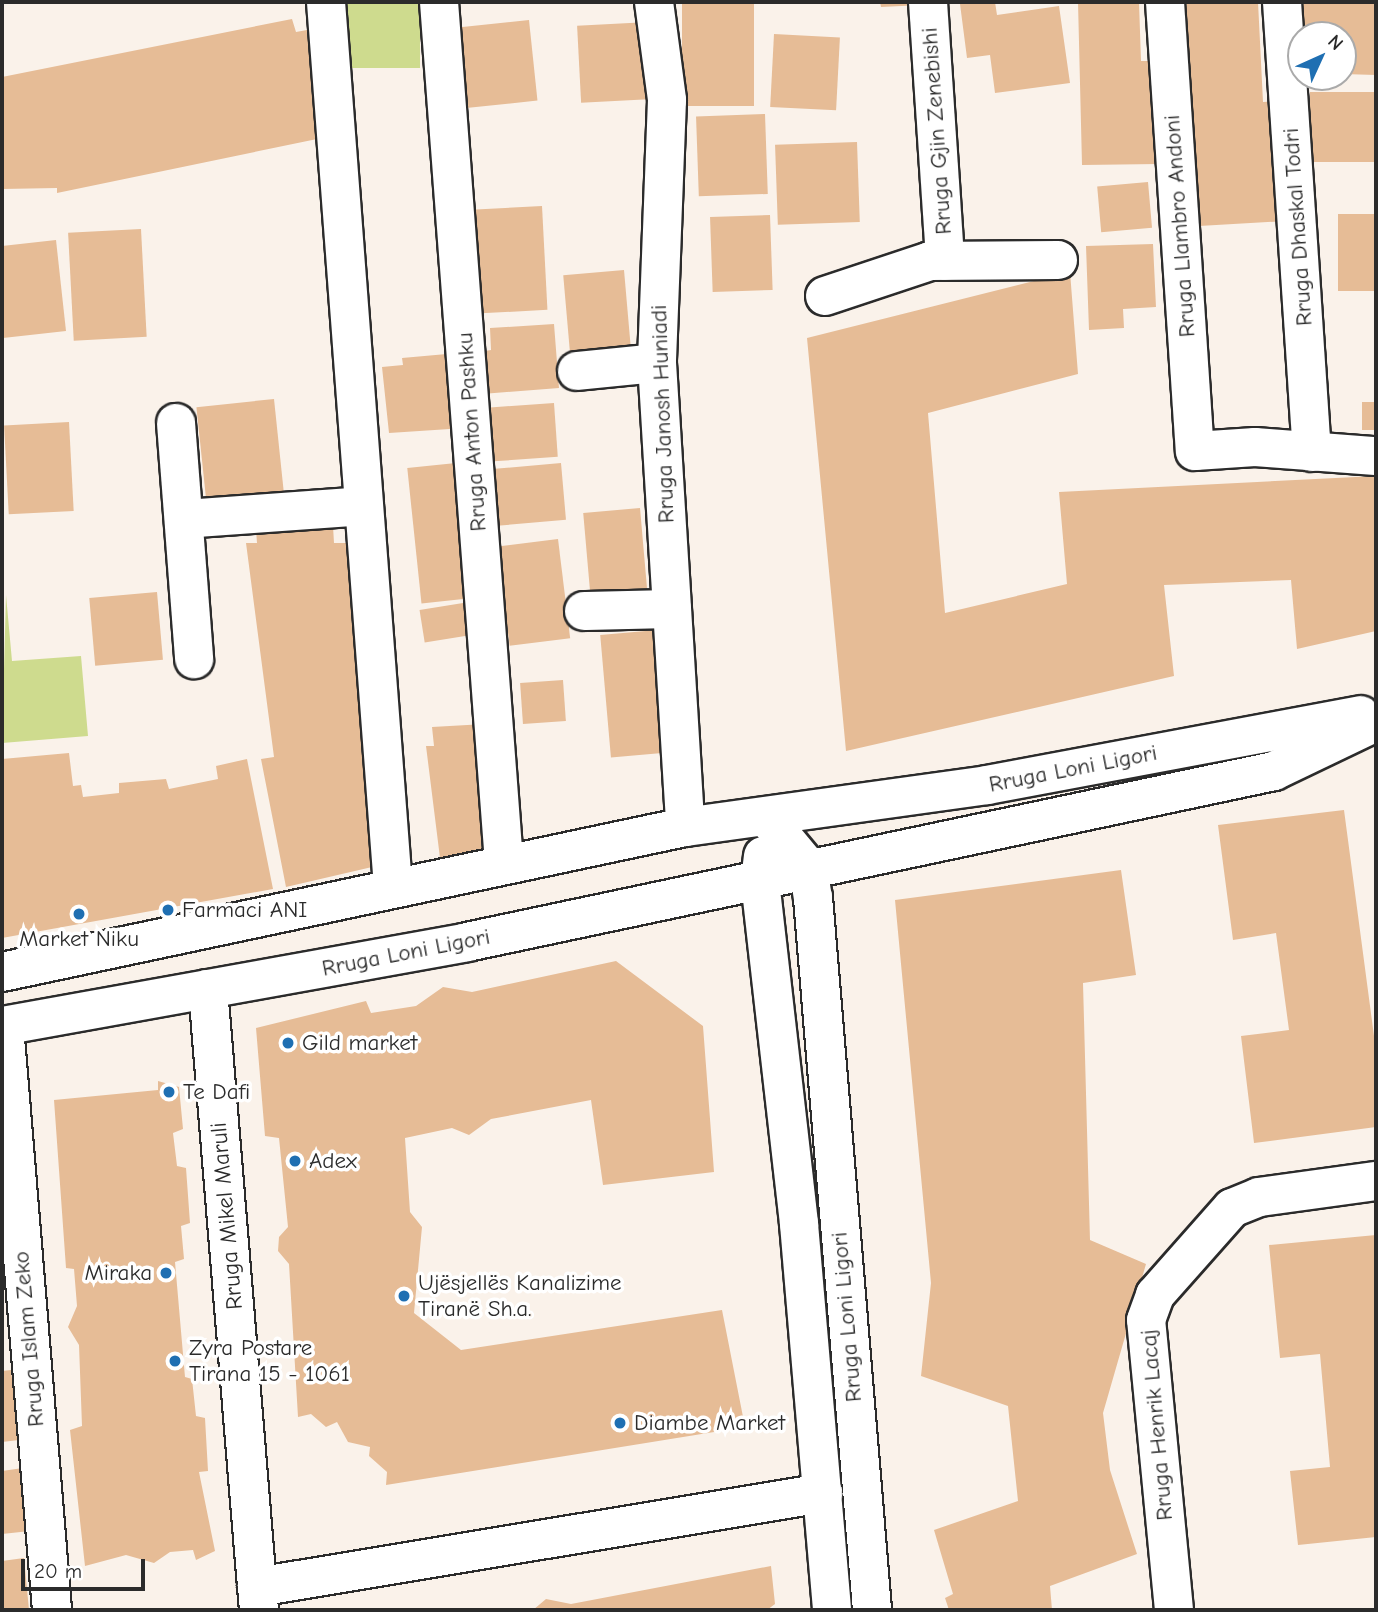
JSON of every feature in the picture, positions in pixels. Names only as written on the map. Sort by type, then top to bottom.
[{"type":"street","points":[[326,2],[393,887]]},
{"type":"street","name":"Rruga Anton Pashku","points":[[439,2],[504,862]]},
{"type":"street","name":"Rruga Janosh Huniadi","points":[[654,2],[667,100],[657,363],[685,827]]},
{"type":"street","name":"Rruga Gjin Zenebishi","points":[[928,2],[945,260]]},
{"type":"street","name":"Rruga Llambro Andoni","points":[[1164,2],[1195,451],[1312,452]]},
{"type":"street","name":"Rruga Dhaskal Todri","points":[[1282,2],[1312,452]]},
{"type":"street","name":"Rruga Gjin Zenebishi","points":[[825,296],[900,267],[945,260],[1058,260]]},
{"type":"street","points":[[577,371],[657,363]]},
{"type":"street","points":[[176,423],[194,659]]},
{"type":"street","points":[[1312,452],[1376,456]]},
{"type":"street","points":[[184,519],[364,506]]},
{"type":"street","points":[[584,611],[672,609]]},
{"type":"street","name":"Rruga Loni Ligori","points":[[2,972],[504,862],[685,827],[768,819],[1376,712]]},
{"type":"street","name":"Rruga Loni Ligori","points":[[3,1026],[208,989],[760,881],[808,867],[1275,771],[1376,722]]},
{"type":"street","points":[[768,819],[808,867]]},
{"type":"street","points":[[768,819],[760,881],[823,1493],[832,1610]]},
{"type":"street","name":"Rruga Loni Ligori","points":[[808,867],[872,1610]]},
{"type":"street","name":"Rruga Mikel Maruli","points":[[208,989],[257,1604]]},
{"type":"street","name":"Rruga Islam Zeko","points":[[3,1026],[52,1610]]},
{"type":"street","name":"Rruga Henrik Lacaj","points":[[1174,1610],[1146,1320],[1156,1295],[1232,1208],[1259,1197],[1376,1181]]},
{"type":"street","points":[[257,1604],[823,1493]]},
{"type":"green space","points":[[340,2],[420,2],[420,68],[340,68]]},
{"type":"green space","points":[[6,595],[12,661],[81,656],[88,736],[2,743]]},
{"type":"building","points":[[682,2],[754,2],[754,106],[682,106]]},
{"type":"building","points":[[880,2],[922,2],[922,5],[881,7]]},
{"type":"building","points":[[995,2],[997,15],[1059,6],[1070,83],[995,93],[990,55],[967,58],[960,4]]},
{"type":"building","points":[[1078,2],[1139,2],[1141,61],[1156,61],[1158,164],[1082,165]]},
{"type":"building","points":[[1186,2],[1258,2],[1263,102],[1280,101],[1287,221],[1199,226]]},
{"type":"building","points":[[1298,2],[1376,2],[1376,75],[1357,74],[1357,21],[1300,21]]},
{"type":"building","points":[[292,19],[296,32],[307,30],[317,139],[57,193],[57,188],[2,189],[2,77]]},
{"type":"building","points":[[529,20],[537,101],[464,108],[455,28]]},
{"type":"building","points":[[649,22],[653,99],[581,103],[577,26]]},
{"type":"building","points":[[774,34],[840,37],[836,110],[770,107]]},
{"type":"building","points":[[1310,92],[1376,92],[1376,162],[1310,162]]},
{"type":"building","points":[[765,114],[768,194],[699,196],[696,116]]},
{"type":"building","points":[[857,142],[860,222],[778,225],[775,145]]},
{"type":"building","points":[[1148,182],[1152,228],[1101,232],[1097,186]]},
{"type":"building","points":[[542,206],[547,310],[472,314],[466,210]]},
{"type":"building","points":[[1338,214],[1376,214],[1376,291],[1338,291]]},
{"type":"building","points":[[770,215],[773,290],[713,292],[710,217]]},
{"type":"building","points":[[141,229],[147,337],[74,341],[68,233]]},
{"type":"building","points":[[56,240],[66,331],[3,338],[2,246]]},
{"type":"building","points":[[1153,244],[1156,307],[1123,309],[1124,328],[1089,330],[1086,246]]},
{"type":"building","points":[[624,270],[631,351],[570,356],[563,275]]},
{"type":"building","points":[[1070,272],[1078,374],[928,413],[945,613],[1067,584],[1059,492],[1376,476],[1376,631],[1297,649],[1291,580],[1164,585],[1174,676],[846,751],[807,338]]},
{"type":"building","points":[[554,324],[559,388],[482,394],[479,352],[491,350],[490,328]]},
{"type":"building","points":[[458,353],[465,428],[389,433],[382,367],[403,365],[402,358]]},
{"type":"building","points":[[274,399],[284,491],[206,500],[196,407]]},
{"type":"building","points":[[1362,402],[1376,402],[1376,430],[1362,430]]},
{"type":"building","points":[[554,403],[558,457],[494,461],[490,407]]},
{"type":"building","points":[[69,422],[74,511],[9,514],[4,425]]},
{"type":"building","points":[[456,463],[470,598],[421,603],[407,468]]},
{"type":"building","points":[[561,463],[566,520],[497,526],[492,469]]},
{"type":"building","points":[[640,508],[647,589],[590,594],[583,513]]},
{"type":"building","points":[[333,526],[334,543],[358,543],[385,864],[286,887],[261,759],[274,757],[246,543],[257,543],[256,530]]},
{"type":"building","points":[[558,539],[570,638],[510,646],[497,546]]},
{"type":"building","points":[[157,592],[163,660],[95,666],[89,598]]},
{"type":"building","points":[[463,603],[468,636],[425,642],[420,610]]},
{"type":"building","points":[[657,630],[668,753],[611,757],[600,635]]},
{"type":"building","points":[[563,680],[566,721],[523,724],[520,683]]},
{"type":"building","points":[[485,724],[493,855],[440,858],[426,746],[434,746],[432,727]]},
{"type":"building","points":[[69,753],[73,786],[81,785],[83,797],[119,793],[119,783],[166,779],[169,789],[218,779],[216,766],[247,759],[273,889],[2,938],[2,759]]},
{"type":"building","points":[[1344,810],[1376,1051],[1376,1127],[1254,1143],[1241,1036],[1289,1030],[1276,933],[1233,940],[1218,825]]},
{"type":"building","points":[[1121,870],[1136,975],[1083,983],[1090,1240],[1146,1264],[1103,1413],[1110,1470],[1137,1554],[1050,1586],[1052,1610],[949,1610],[945,1598],[953,1594],[934,1530],[1018,1501],[1008,1406],[921,1376],[931,1283],[895,900]]},
{"type":"building","points":[[616,961],[703,1026],[714,1172],[603,1185],[591,1100],[491,1119],[469,1135],[452,1128],[405,1138],[410,1212],[422,1227],[414,1313],[461,1350],[722,1310],[745,1427],[386,1485],[387,1472],[369,1456],[370,1447],[348,1442],[337,1422],[326,1427],[311,1414],[298,1417],[289,1264],[278,1251],[279,1237],[288,1227],[279,1138],[265,1136],[256,1028],[366,1001],[371,1013],[416,1006],[443,987],[472,992]]},
{"type":"building","points":[[158,1081],[179,1087],[183,1129],[173,1133],[177,1166],[186,1168],[190,1223],[181,1226],[184,1259],[175,1262],[185,1377],[192,1379],[196,1416],[205,1418],[208,1471],[199,1472],[215,1551],[196,1560],[193,1550],[170,1552],[154,1563],[126,1555],[85,1566],[70,1430],[82,1426],[79,1345],[68,1327],[77,1306],[74,1269],[66,1268],[54,1100],[158,1090]]},
{"type":"building","points":[[2,1220],[14,1286],[2,1287]]},
{"type":"building","points":[[1376,1235],[1376,1537],[1298,1545],[1290,1471],[1330,1467],[1320,1354],[1280,1358],[1269,1245]]},
{"type":"building","points":[[11,1370],[19,1440],[2,1442],[2,1371]]},
{"type":"building","points":[[23,1468],[30,1531],[2,1534],[2,1471]]},
{"type":"building","points":[[24,1558],[29,1610],[2,1610],[2,1561]]},
{"type":"building","points":[[771,1566],[775,1604],[767,1610],[533,1610],[546,1599],[571,1604]]},
{"type":"place","name":"Farmaci ANI","points":[[168,910]]},
{"type":"place","name":"Market Niku","points":[[79,914]]},
{"type":"place","name":"Gild market","points":[[288,1043]]},
{"type":"place","name":"Te Dafi","points":[[169,1092]]},
{"type":"place","name":"Adex","points":[[295,1161]]},
{"type":"place","name":"Miraka","points":[[166,1273]]},
{"type":"place","name":"Ujësjellës Kanalizime Tiranë Sh.a.","points":[[404,1296]]},
{"type":"place","name":"Zyra Postare Tirana 15 - 1061","points":[[175,1361]]},
{"type":"place","name":"Diambe Market","points":[[620,1423]]}]
